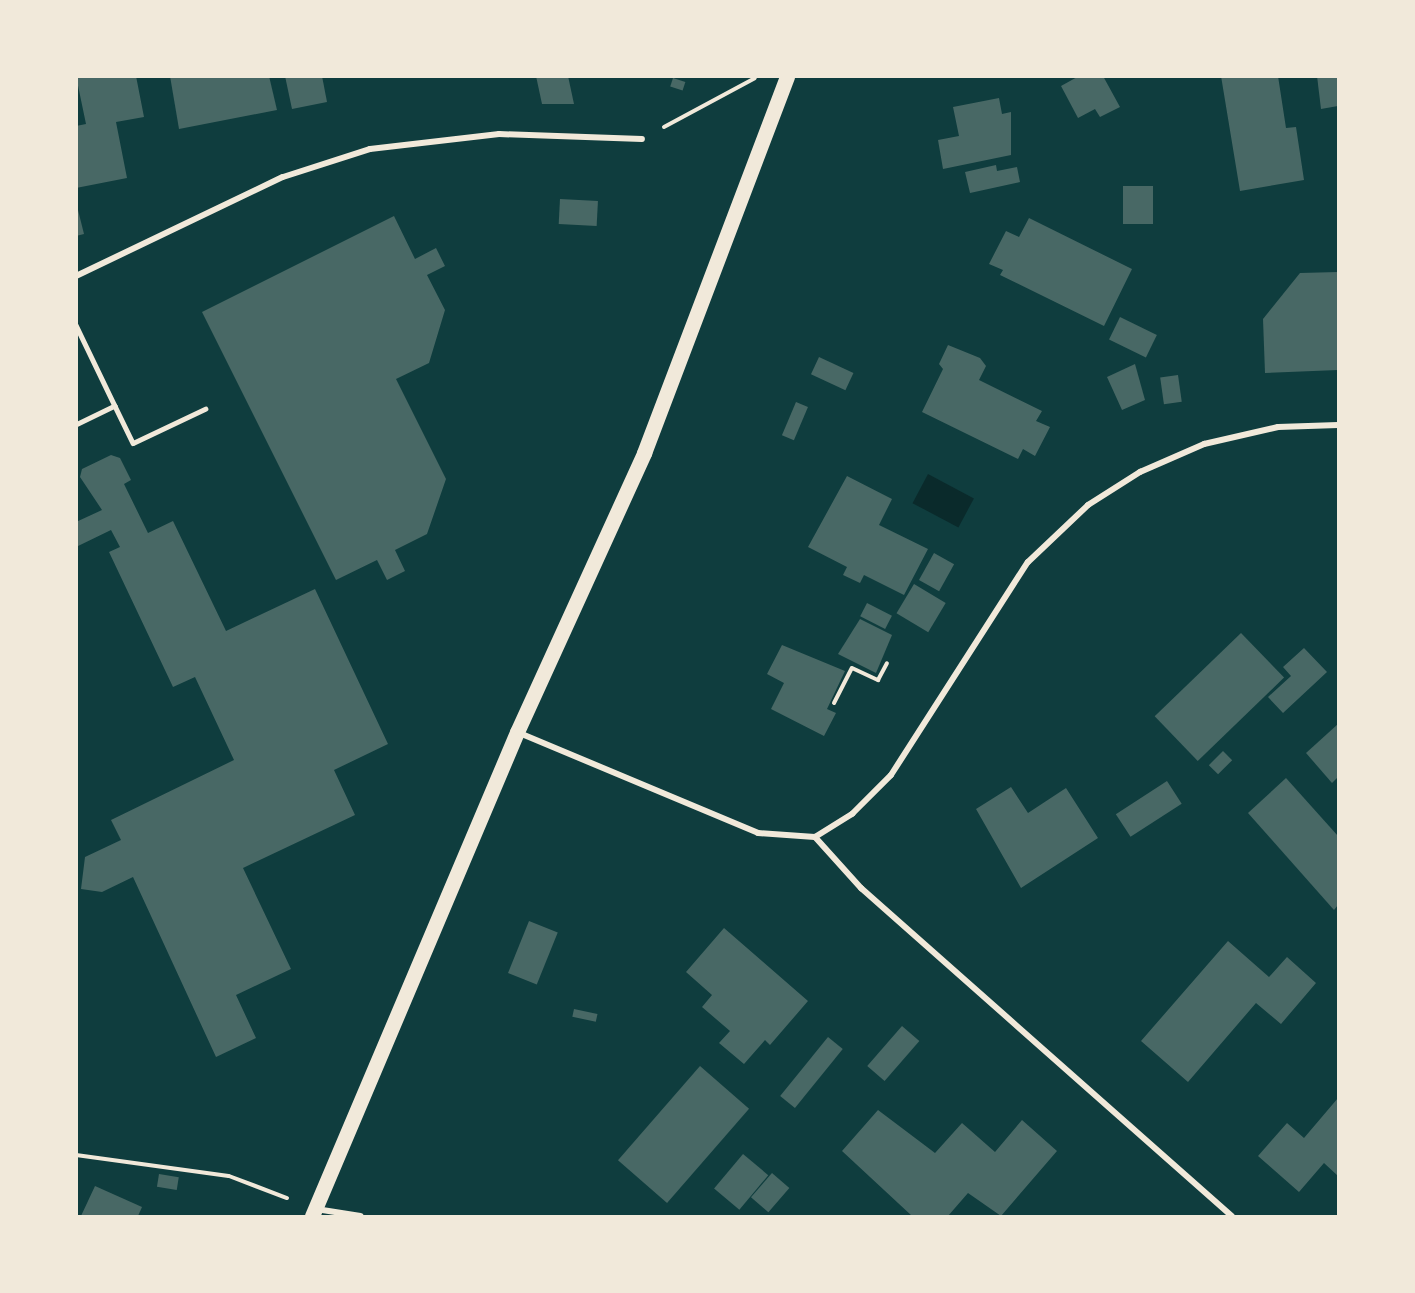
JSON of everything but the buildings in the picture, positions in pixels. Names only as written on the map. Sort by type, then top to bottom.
[{"type":"main road","points":[[314,1213],[517,732],[644,453],[788,76]]},
{"type":"street","points":[[76,276],[283,177],[370,149],[499,134],[642,139]]},
{"type":"street","points":[[517,732],[758,833],[815,837],[852,813],[891,776],[1028,562],[1088,505],[1140,472],[1204,444],[1278,427],[1338,425]]},
{"type":"street","points":[[815,837],[861,888],[1233,1216]]},
{"type":"street","points":[[314,1213],[360,1216]]},
{"type":"lane","points":[[76,325],[133,443],[206,409]]},
{"type":"lane","points":[[76,425],[115,406]]},
{"type":"path","points":[[642,139],[758,76]]},
{"type":"path","points":[[834,703],[852,668],[878,680],[887,663]]},
{"type":"path","points":[[76,1155],[228,1176],[314,1213]]},
{"type":"water","points":[[928,474],[974,498],[958,528],[913,503]]}]
